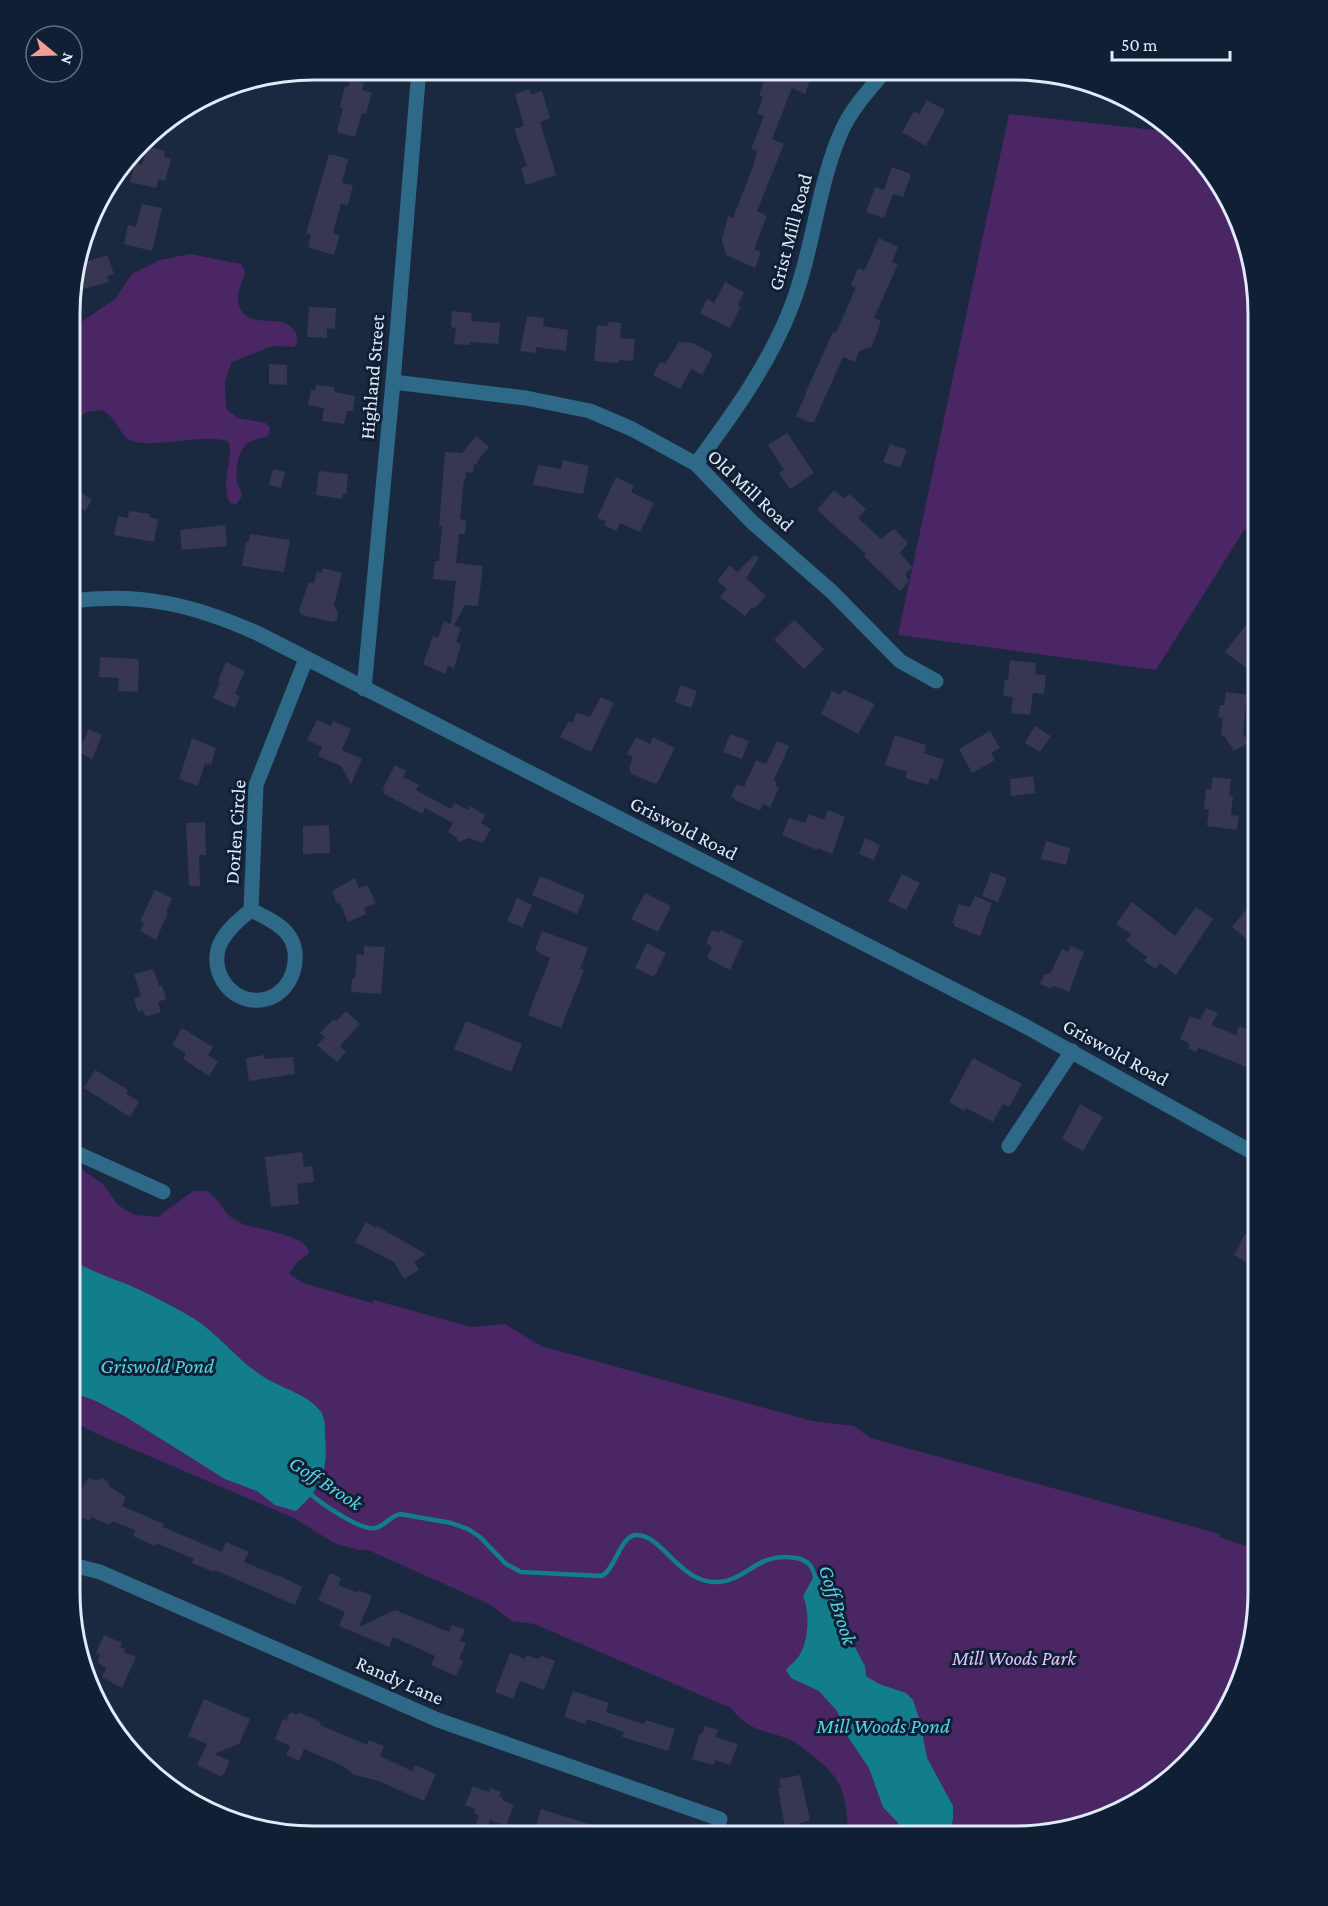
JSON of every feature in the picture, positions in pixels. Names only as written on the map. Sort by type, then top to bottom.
[{"type":"street","name":"Highland Street","points":[[364,688],[418,80]]},
{"type":"street","name":"Grist Mill Road","points":[[696,464],[768,359],[792,304],[811,246],[821,188],[843,128],[878,80]]},
{"type":"street","name":"Old Mill Road","points":[[393,382],[526,398],[590,411],[632,429],[696,464],[752,522],[831,591],[900,661],[936,681]]},
{"type":"street","name":"Griswold Road","points":[[80,600],[137,599],[190,607],[242,626],[1072,1051],[1248,1150]]},
{"type":"street","name":"Dorlen Circle","points":[[251,910],[275,923],[287,933],[296,950],[296,963],[289,982],[278,994],[261,1000],[243,998],[227,988],[219,974],[216,957],[221,941],[234,924],[251,910],[256,785],[306,659]]},
{"type":"street","points":[[1009,1146],[1072,1051]]},
{"type":"street","points":[[80,1155],[163,1192]]},
{"type":"street","name":"Randy Lane","points":[[80,1567],[100,1572],[438,1720],[720,1819],[718,1827]]},
{"type":"green space","points":[[1009,114],[1160,131],[1180,148],[1209,183],[1231,224],[1241,253],[1248,298],[1248,531],[1244,530],[1156,670],[898,635]]},
{"type":"green space","points":[[190,254],[241,264],[245,271],[238,303],[244,314],[255,320],[287,324],[295,332],[297,338],[294,347],[272,346],[232,362],[225,381],[226,409],[238,418],[266,423],[270,428],[268,436],[249,443],[241,452],[236,477],[242,496],[236,504],[230,503],[227,496],[226,481],[230,451],[227,441],[203,439],[139,443],[127,438],[111,417],[102,410],[86,412],[80,417],[80,323],[115,299],[132,274],[160,260]]},
{"type":"green space","name":"Mill Woods Park","points":[[80,1168],[103,1184],[118,1205],[134,1215],[158,1217],[193,1191],[207,1191],[229,1215],[240,1223],[302,1242],[309,1253],[297,1262],[289,1274],[303,1283],[372,1303],[374,1300],[471,1327],[505,1324],[541,1346],[812,1421],[854,1426],[870,1438],[1220,1534],[1219,1537],[1248,1547],[1248,1608],[1244,1638],[1231,1682],[1217,1710],[1200,1735],[1180,1758],[1157,1778],[1132,1795],[1104,1809],[1075,1819],[1030,1826],[848,1827],[841,1789],[830,1772],[792,1741],[750,1725],[731,1708],[534,1624],[512,1621],[489,1604],[368,1550],[336,1544],[294,1518],[80,1425]]},
{"type":"water","name":"Griswold Pond","points":[[80,1264],[150,1295],[193,1318],[257,1372],[316,1406],[322,1414],[324,1423],[326,1458],[322,1477],[296,1511],[275,1505],[257,1491],[225,1479],[126,1417],[80,1395]]},
{"type":"water","name":"Mill Woods Pond","points":[[818,1575],[836,1591],[844,1627],[865,1666],[866,1676],[879,1684],[906,1693],[913,1700],[920,1721],[927,1758],[953,1806],[951,1827],[899,1827],[883,1807],[869,1768],[848,1737],[837,1711],[819,1691],[791,1678],[786,1670],[799,1656],[805,1643],[807,1618],[803,1596],[813,1578]]},
{"type":"building","points":[[350,80],[364,83],[362,90],[372,93],[366,114],[362,113],[355,137],[337,132],[345,86],[348,87]]},
{"type":"building","points":[[764,80],[810,80],[805,94],[792,88],[772,139],[784,144],[757,211],[767,216],[754,249],[761,252],[755,268],[726,255],[722,240],[728,216],[733,218],[755,161],[757,151],[751,149],[764,116],[757,114],[763,97],[759,95]]},
{"type":"building","points":[[1030,80],[1081,89],[1027,82]]},
{"type":"building","points":[[529,89],[531,95],[542,91],[550,118],[540,122],[556,175],[526,185],[521,168],[527,166],[514,129],[524,126],[515,94]]},
{"type":"building","points":[[927,100],[945,110],[926,146],[902,132],[914,111],[919,114]]},
{"type":"building","points":[[149,147],[165,151],[164,157],[171,159],[165,181],[159,179],[156,188],[130,182],[135,163],[142,165],[146,150]]},
{"type":"building","points":[[329,154],[348,159],[342,183],[353,185],[348,205],[341,204],[333,233],[340,235],[334,255],[308,247],[311,235],[306,233]]},
{"type":"building","points":[[892,167],[911,174],[903,197],[893,194],[884,218],[866,212],[875,187],[884,190]]},
{"type":"building","points":[[142,204],[162,208],[152,251],[124,244],[128,225],[136,227]]},
{"type":"building","points":[[879,238],[898,247],[892,262],[898,264],[874,318],[881,321],[874,341],[871,347],[859,351],[855,362],[843,357],[814,422],[809,422],[796,416],[833,332],[836,333],[856,287],[851,285],[858,268],[864,271]]},
{"type":"building","points":[[107,255],[114,274],[107,276],[109,282],[81,290],[85,262]]},
{"type":"building","points":[[725,282],[744,292],[738,305],[741,306],[730,328],[700,313],[707,299],[714,303]]},
{"type":"building","points":[[309,307],[336,308],[335,329],[327,328],[327,338],[307,337]]},
{"type":"building","points":[[452,311],[472,313],[471,321],[500,323],[498,344],[470,342],[469,345],[454,344],[456,328],[451,327]]},
{"type":"building","points":[[527,316],[544,318],[543,326],[568,330],[566,351],[536,347],[536,353],[520,351]]},
{"type":"building","points":[[608,322],[621,323],[620,338],[635,339],[633,361],[619,360],[619,363],[594,361],[597,325],[608,326]]},
{"type":"building","points":[[679,342],[693,343],[713,354],[702,375],[691,369],[680,389],[653,375],[660,362],[665,364]]},
{"type":"building","points":[[269,364],[287,365],[287,385],[269,384]]},
{"type":"building","points":[[316,385],[334,387],[334,392],[355,396],[353,411],[347,411],[344,424],[322,421],[324,408],[308,405],[311,390],[315,390]]},
{"type":"building","points":[[787,433],[814,473],[790,489],[779,473],[784,470],[768,445]]},
{"type":"building","points":[[476,436],[489,447],[478,460],[477,465],[474,464],[473,473],[466,472],[466,479],[464,479],[460,519],[466,520],[465,534],[459,534],[456,563],[483,566],[478,606],[465,605],[454,625],[461,628],[456,642],[461,644],[454,668],[448,666],[445,674],[423,664],[433,636],[438,638],[444,621],[451,624],[456,581],[433,579],[435,561],[439,561],[442,526],[439,526],[445,452],[462,453]]},
{"type":"building","points":[[890,444],[907,450],[900,468],[883,462]]},
{"type":"building","points":[[563,460],[589,466],[583,494],[533,485],[538,465],[561,469]]},
{"type":"building","points":[[273,469],[285,472],[281,488],[269,485]]},
{"type":"building","points":[[319,471],[348,474],[346,494],[343,494],[342,499],[316,495]]},
{"type":"building","points":[[616,477],[634,486],[631,492],[654,503],[640,532],[620,523],[616,531],[604,525],[606,521],[597,518]]},
{"type":"building","points":[[834,490],[844,499],[849,494],[866,509],[858,518],[881,539],[894,529],[908,543],[900,553],[912,567],[905,574],[909,581],[900,591],[864,556],[866,554],[817,510]]},
{"type":"building","points":[[80,492],[92,500],[85,511],[80,508]]},
{"type":"building","points":[[129,511],[150,514],[149,517],[158,519],[154,542],[114,535],[118,516],[128,518]]},
{"type":"building","points":[[225,525],[227,546],[182,550],[180,530]]},
{"type":"building","points":[[250,534],[290,540],[284,572],[242,566],[246,542],[249,541]]},
{"type":"building","points":[[755,555],[759,558],[746,578],[766,596],[745,616],[720,597],[727,589],[717,581],[730,565],[737,572]]},
{"type":"building","points":[[323,568],[342,573],[334,605],[338,612],[337,620],[332,622],[302,615],[299,610],[309,582],[314,583],[317,572],[321,573]]},
{"type":"building","points":[[794,620],[824,649],[804,669],[774,640]]},
{"type":"building","points":[[1248,622],[1248,669],[1225,652]]},
{"type":"building","points":[[100,657],[138,659],[138,692],[118,691],[119,678],[99,677]]},
{"type":"building","points":[[1010,660],[1036,663],[1035,674],[1046,675],[1044,694],[1033,693],[1030,715],[1011,713],[1013,697],[1003,696],[1005,680],[1008,680]]},
{"type":"building","points":[[226,662],[245,671],[235,694],[240,696],[235,708],[213,698]]},
{"type":"building","points":[[680,685],[697,691],[691,708],[675,702]]},
{"type":"building","points":[[843,690],[875,704],[858,734],[821,714],[832,691],[840,695]]},
{"type":"building","points":[[1226,692],[1247,695],[1243,733],[1248,743],[1234,751],[1225,737],[1221,736],[1223,718],[1218,717],[1220,705],[1224,705]]},
{"type":"building","points":[[601,697],[614,703],[591,752],[560,737],[569,721],[572,723],[577,713],[590,717]]},
{"type":"building","points":[[317,720],[331,726],[333,721],[351,729],[342,750],[362,759],[351,784],[341,766],[318,756],[322,747],[307,740]]},
{"type":"building","points":[[1035,726],[1051,736],[1040,752],[1025,743]]},
{"type":"building","points":[[89,729],[102,735],[92,759],[80,753],[80,748]]},
{"type":"building","points":[[990,731],[1000,748],[991,753],[995,760],[972,773],[959,749]]},
{"type":"building","points":[[730,734],[749,741],[742,759],[723,752]]},
{"type":"building","points":[[895,735],[926,745],[924,753],[944,760],[937,780],[930,778],[928,785],[905,778],[907,772],[885,765]]},
{"type":"building","points":[[636,737],[650,744],[653,737],[675,748],[656,784],[631,774],[629,768],[633,757],[627,754]]},
{"type":"building","points":[[192,738],[216,748],[211,765],[205,763],[198,786],[179,779]]},
{"type":"building","points":[[777,741],[789,746],[774,780],[777,782],[775,786],[779,788],[770,807],[763,804],[760,811],[737,801],[731,796],[737,784],[744,787],[756,760],[766,764]]},
{"type":"building","points":[[395,765],[406,771],[403,777],[419,785],[416,790],[451,809],[455,803],[468,810],[470,806],[485,815],[481,823],[491,829],[483,843],[469,838],[458,842],[456,837],[448,832],[453,823],[425,808],[422,814],[383,793],[385,791],[382,790]]},
{"type":"building","points":[[1033,776],[1035,793],[1011,796],[1010,779]]},
{"type":"building","points":[[1213,777],[1231,779],[1229,795],[1233,796],[1231,815],[1239,816],[1237,830],[1207,826],[1209,810],[1204,809],[1206,789],[1211,789]]},
{"type":"building","points":[[828,810],[845,817],[832,854],[782,835],[789,818],[805,823],[809,814],[824,820]]},
{"type":"building","points":[[205,822],[206,855],[199,855],[200,886],[189,886],[186,823]]},
{"type":"building","points":[[329,825],[330,853],[303,854],[303,826]]},
{"type":"building","points":[[865,838],[880,845],[874,860],[859,854]]},
{"type":"building","points":[[1046,841],[1070,848],[1066,865],[1041,859]]},
{"type":"building","points":[[991,872],[1007,878],[998,902],[982,896]]},
{"type":"building","points":[[902,874],[920,883],[906,910],[888,901]]},
{"type":"building","points":[[540,876],[585,895],[577,914],[532,895]]},
{"type":"building","points":[[355,878],[359,888],[367,885],[376,903],[364,908],[366,914],[348,922],[332,891]]},
{"type":"building","points":[[155,890],[172,898],[156,940],[140,931],[144,923],[140,921]]},
{"type":"building","points":[[645,893],[671,906],[658,932],[631,919]]},
{"type":"building","points":[[975,896],[992,903],[980,936],[954,926],[955,924],[952,923],[959,904],[970,907]]},
{"type":"building","points":[[517,898],[532,905],[522,927],[507,921]]},
{"type":"building","points":[[1132,902],[1175,936],[1196,907],[1213,919],[1176,975],[1160,963],[1156,969],[1144,961],[1147,957],[1126,941],[1131,934],[1116,924]]},
{"type":"building","points":[[1246,910],[1248,912],[1248,940],[1232,927]]},
{"type":"building","points":[[712,930],[719,933],[720,930],[743,941],[730,970],[707,958],[712,947],[706,943]]},
{"type":"building","points":[[542,931],[588,948],[580,969],[584,970],[561,1028],[528,1015],[550,958],[535,950]]},
{"type":"building","points":[[647,943],[666,953],[654,977],[635,968]]},
{"type":"building","points":[[364,946],[385,947],[381,994],[351,992],[352,979],[355,979],[357,954],[364,955]]},
{"type":"building","points":[[1071,946],[1084,952],[1069,992],[1040,984],[1044,975],[1051,972],[1062,949],[1068,952]]},
{"type":"building","points":[[153,969],[159,986],[162,985],[166,999],[158,1002],[161,1012],[145,1017],[143,1010],[138,1012],[134,999],[141,996],[134,974]]},
{"type":"building","points":[[1206,1008],[1218,1013],[1211,1025],[1236,1035],[1239,1026],[1248,1030],[1248,1068],[1202,1049],[1198,1048],[1196,1052],[1188,1048],[1190,1045],[1180,1039],[1190,1016],[1200,1020]]},
{"type":"building","points":[[346,1011],[360,1024],[340,1046],[346,1052],[337,1062],[317,1045],[325,1037],[320,1033]]},
{"type":"building","points":[[466,1021],[522,1044],[511,1072],[454,1049]]},
{"type":"building","points":[[182,1028],[213,1047],[208,1055],[218,1061],[209,1076],[183,1059],[186,1053],[172,1045]]},
{"type":"building","points":[[264,1055],[265,1059],[293,1057],[295,1074],[249,1081],[246,1058]]},
{"type":"building","points":[[973,1058],[1022,1084],[1009,1107],[1003,1104],[993,1122],[966,1108],[964,1111],[949,1102]]},
{"type":"building","points":[[95,1070],[128,1090],[126,1093],[139,1102],[130,1117],[84,1088]]},
{"type":"building","points":[[1080,1104],[1103,1117],[1083,1151],[1062,1139]]},
{"type":"building","points":[[302,1152],[304,1167],[312,1166],[314,1182],[297,1184],[299,1204],[271,1207],[265,1157]]},
{"type":"building","points":[[366,1222],[426,1254],[414,1262],[419,1270],[404,1279],[394,1262],[355,1242]]},
{"type":"building","points":[[1245,1234],[1248,1236],[1248,1263],[1234,1255]]},
{"type":"building","points":[[90,1478],[96,1481],[102,1478],[110,1487],[126,1497],[122,1506],[164,1524],[163,1527],[222,1552],[226,1542],[249,1552],[244,1562],[302,1587],[295,1605],[215,1570],[214,1572],[192,1563],[194,1559],[133,1536],[135,1530],[112,1521],[110,1525],[91,1517],[90,1521],[80,1516],[80,1493]]},
{"type":"building","points":[[330,1573],[341,1578],[338,1585],[372,1596],[359,1627],[395,1610],[449,1632],[452,1625],[465,1630],[460,1641],[466,1643],[459,1659],[463,1661],[456,1676],[431,1665],[435,1656],[393,1637],[389,1647],[339,1626],[345,1612],[318,1600]]},
{"type":"building","points":[[104,1635],[122,1643],[120,1647],[125,1649],[124,1652],[136,1657],[122,1688],[102,1677],[106,1668],[97,1662],[100,1655],[96,1653]]},
{"type":"building","points":[[510,1653],[525,1659],[526,1655],[537,1659],[542,1656],[555,1661],[544,1690],[520,1681],[513,1699],[495,1692]]},
{"type":"building","points":[[573,1691],[609,1703],[606,1712],[644,1724],[646,1720],[675,1729],[668,1751],[622,1737],[624,1732],[587,1719],[585,1724],[564,1717]]},
{"type":"building","points":[[204,1699],[250,1719],[239,1744],[214,1754],[230,1761],[222,1777],[197,1765],[207,1744],[188,1736]]},
{"type":"building","points":[[290,1712],[297,1715],[298,1712],[321,1722],[320,1725],[367,1745],[369,1740],[384,1746],[380,1756],[412,1771],[415,1765],[436,1774],[424,1801],[376,1780],[354,1775],[343,1766],[304,1749],[299,1761],[286,1755],[290,1746],[275,1739],[283,1719],[286,1721]]},
{"type":"building","points":[[705,1726],[718,1730],[715,1737],[738,1744],[730,1765],[715,1760],[713,1765],[692,1759],[700,1733],[702,1734]]},
{"type":"building","points":[[800,1775],[810,1820],[785,1827],[778,1788],[781,1787],[779,1779]]},
{"type":"building","points":[[473,1786],[489,1792],[490,1788],[501,1792],[499,1796],[503,1798],[502,1800],[514,1805],[506,1826],[490,1820],[487,1827],[485,1827],[476,1823],[479,1815],[474,1813],[475,1809],[465,1805]]},
{"type":"building","points":[[541,1809],[595,1826],[539,1827],[536,1826]]},
{"type":"waterway","name":"Goff Brook","points":[[309,1493],[341,1515],[368,1528],[379,1527],[400,1514],[451,1523],[468,1529],[480,1537],[506,1564],[521,1572],[602,1576],[607,1572],[626,1541],[636,1535],[654,1542],[682,1568],[705,1581],[728,1580],[762,1562],[783,1557],[807,1562],[816,1580]]}]
